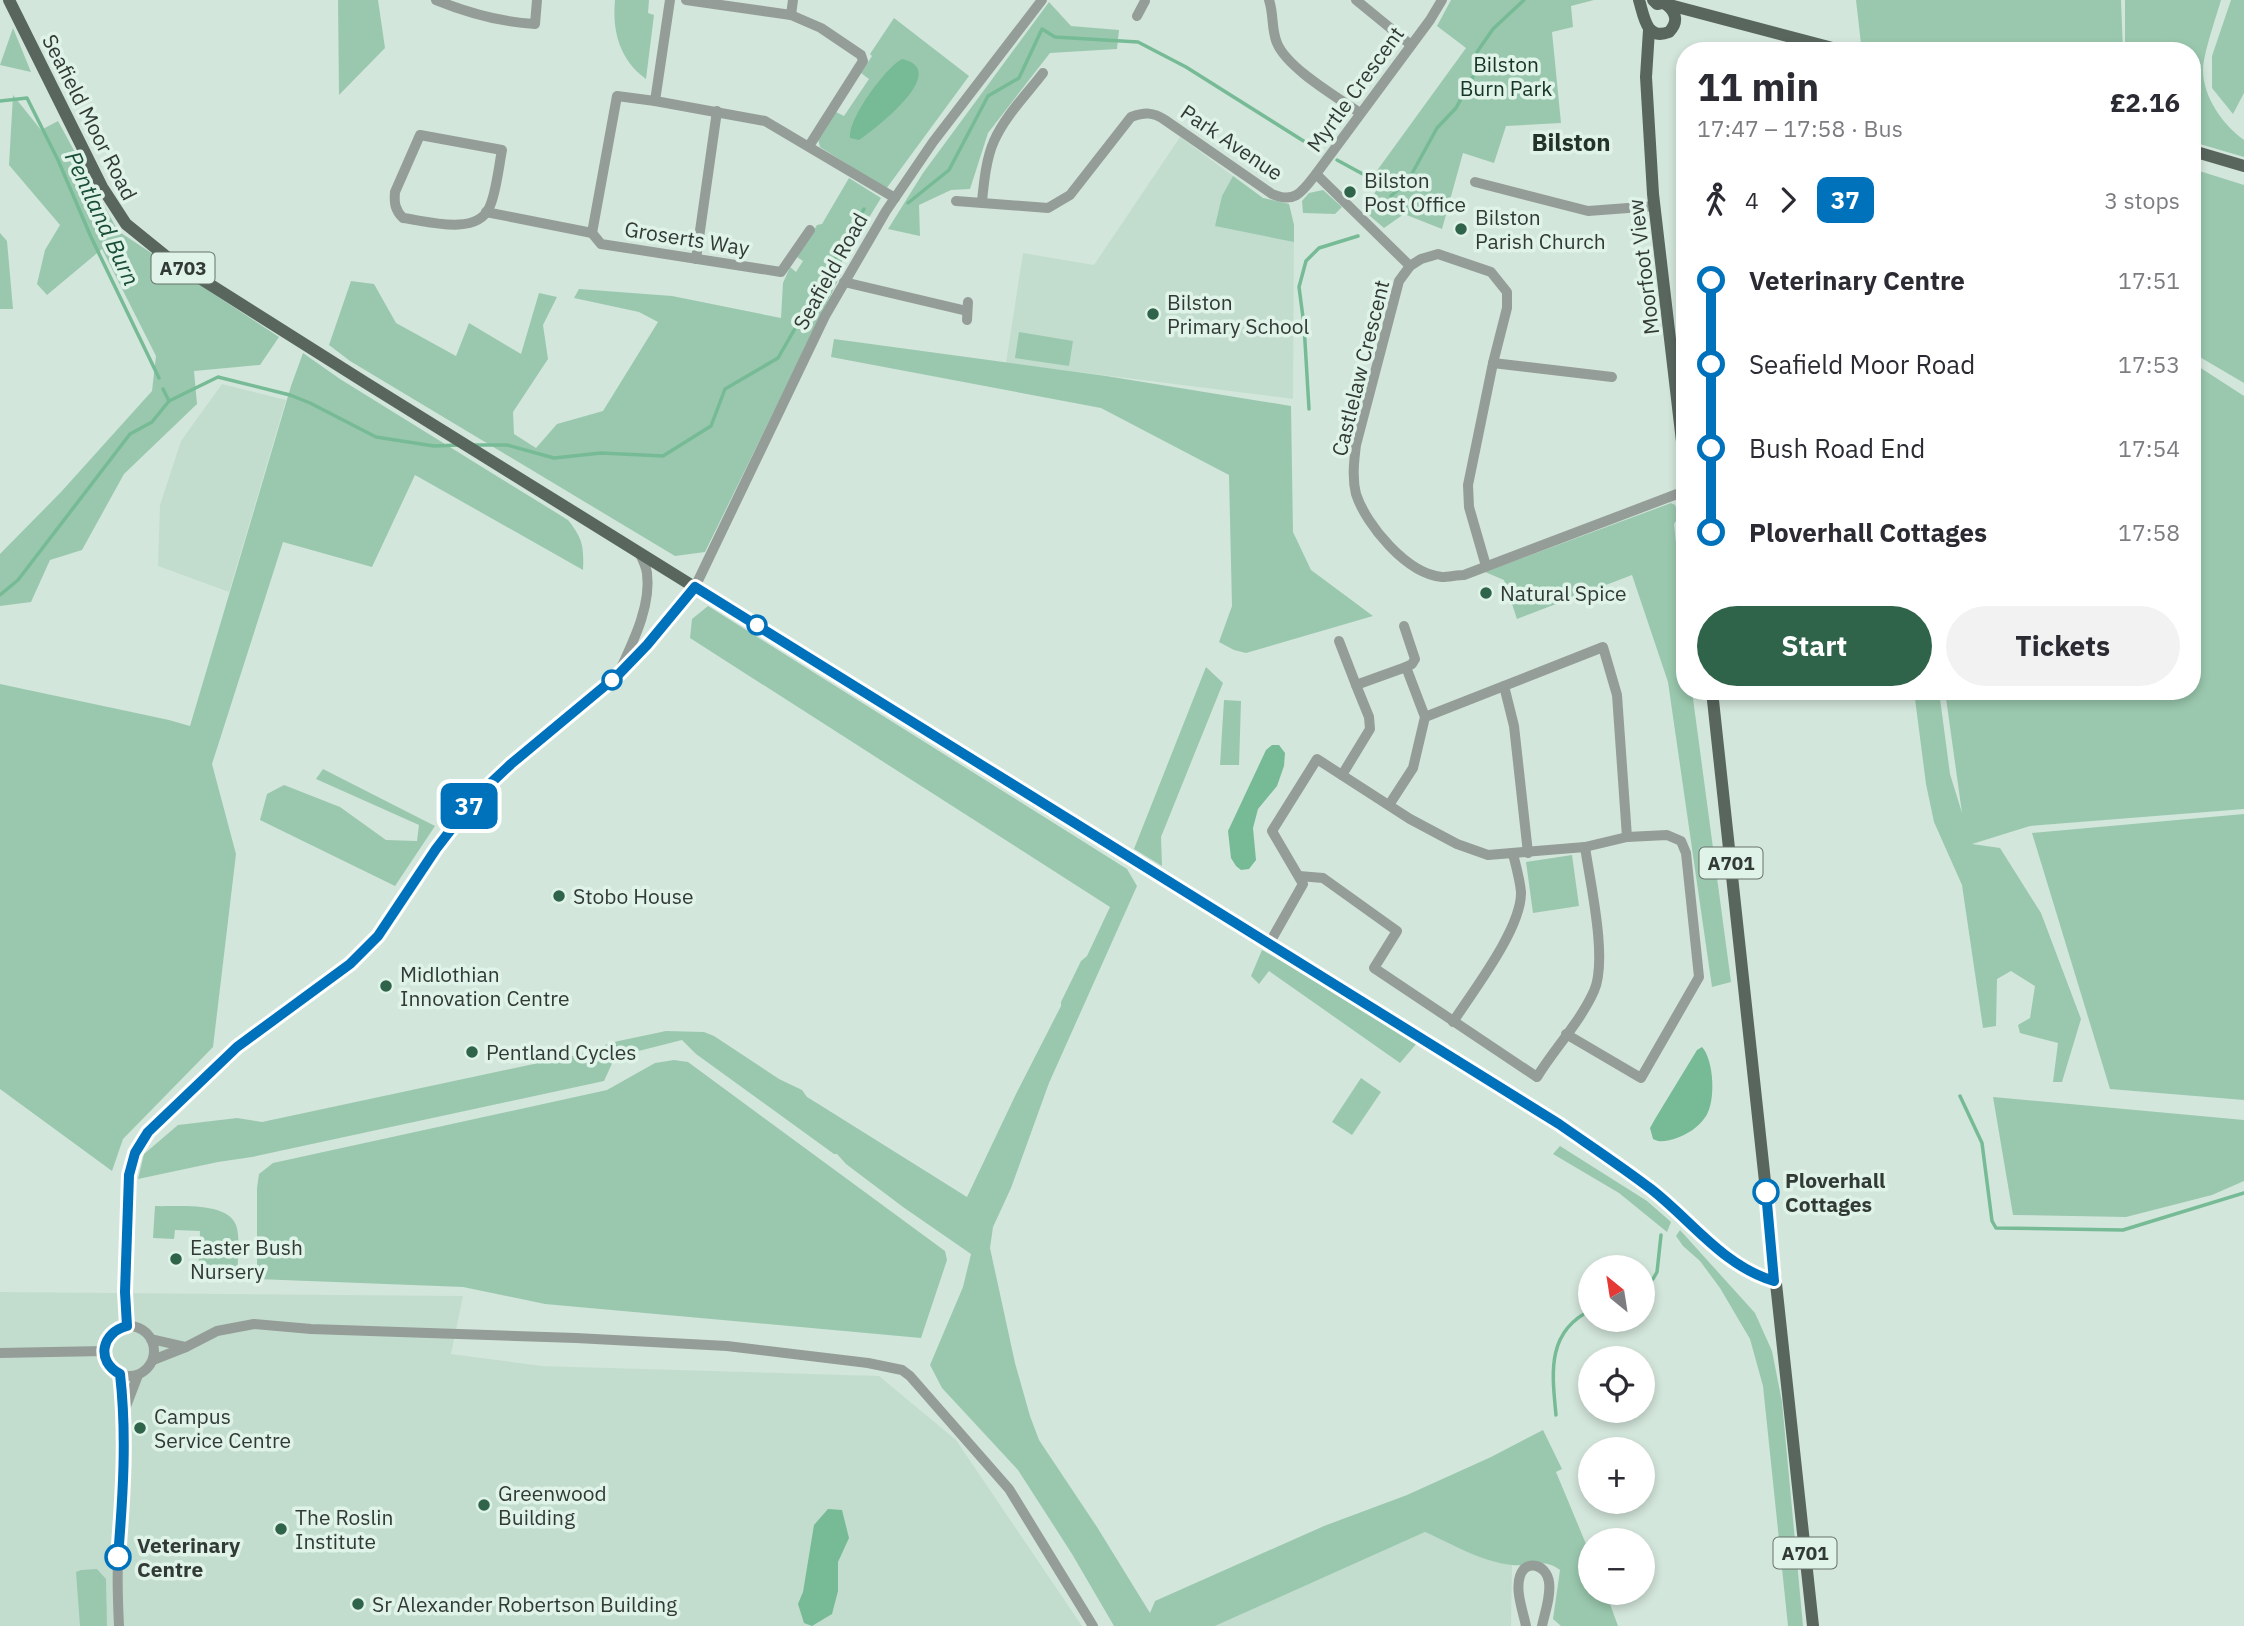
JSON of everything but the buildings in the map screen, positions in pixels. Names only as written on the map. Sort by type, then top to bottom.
[{"type":"main road","name":"Seafield Moor Road","points":[[9,0],[102,187],[125,224],[168,258],[1559,1124],[1652,1190],[1735,1264],[1759,1277],[1774,1281]]},
{"type":"main road","name":"Moorfoot View","points":[[1639,0],[1647,25],[1647,101],[1655,206],[1676,389]]},
{"type":"main road","points":[[1659,3],[1673,10],[1675,23],[1669,32],[1653,33],[1647,25],[1646,12],[1659,3],[1810,42]]},
{"type":"main road","points":[[1675,23],[1706,15]]},
{"type":"main road","name":"Moorfoot View","points":[[1648,63],[1664,34]]},
{"type":"main road","points":[[2201,153],[2244,166]]},
{"type":"main road","name":"A701","points":[[1713,700],[1813,1626]]},
{"type":"street","points":[[436,0],[466,12],[512,23],[535,24],[537,0]]},
{"type":"street","points":[[466,12],[471,0]]},
{"type":"street","points":[[655,101],[670,0]]},
{"type":"street","points":[[686,0],[791,15],[821,28],[863,57],[808,146]]},
{"type":"street","points":[[791,15],[793,0]]},
{"type":"street","name":"Seafield Road","points":[[127,1326],[125,1292],[129,1175],[135,1153],[148,1132],[237,1047],[350,964],[378,936],[436,849],[476,797],[511,764],[618,675],[695,587],[802,361],[844,282],[933,142],[1042,0]]},
{"type":"street","points":[[1137,16],[1145,0]]},
{"type":"street","points":[[1269,0],[1272,30],[1278,47],[1290,63],[1360,113]]},
{"type":"street","points":[[1356,0],[1411,45]]},
{"type":"street","name":"Myrtle Crescent","points":[[1294,197],[1316,174],[1442,0]]},
{"type":"street","points":[[982,201],[984,177],[993,143],[1044,73]]},
{"type":"street","points":[[592,233],[617,96],[765,121],[895,198]]},
{"type":"street","points":[[696,259],[717,111]]},
{"type":"street","name":"Park Avenue","points":[[956,201],[1048,208],[1070,195],[1131,117],[1143,113],[1154,113],[1166,120],[1272,194],[1284,199],[1294,197]]},
{"type":"street","points":[[419,135],[502,150],[486,212],[477,220],[463,225],[403,218],[395,206],[395,192],[419,135]]},
{"type":"street","points":[[1316,174],[1410,266]]},
{"type":"street","points":[[1475,182],[1588,211],[1655,206]]},
{"type":"street","name":"Groserts Way","points":[[486,212],[592,233],[601,244],[781,272],[810,230]]},
{"type":"street","name":"Castlelaw Crescent","points":[[1486,566],[1469,507],[1468,485],[1507,308],[1507,292],[1491,272],[1438,254],[1421,258],[1410,266],[1399,281],[1356,445],[1353,470],[1356,492],[1365,516],[1400,556],[1425,572],[1442,577],[1464,575],[1676,494]]},
{"type":"street","points":[[844,282],[968,311]]},
{"type":"street","points":[[1493,363],[1612,377]]},
{"type":"street","points":[[618,675],[635,639],[645,603],[647,572],[639,552]]},
{"type":"street","points":[[1356,685],[1412,664],[1415,659],[1404,626]]},
{"type":"street","points":[[1339,641],[1369,717],[1370,729],[1342,775]]},
{"type":"street","points":[[1425,717],[1603,647],[1618,695],[1627,837]]},
{"type":"street","points":[[1389,805],[1413,768],[1425,717],[1406,667]]},
{"type":"street","points":[[1504,687],[1514,726],[1528,853]]},
{"type":"street","points":[[1269,944],[1303,884],[1272,831],[1317,760],[1457,844],[1488,855],[1585,846],[1627,837],[1667,835],[1681,841],[1686,853],[1699,977],[1641,1078],[1566,1034]]},
{"type":"street","points":[[1299,876],[1323,878],[1398,931],[1374,968],[1537,1077],[1594,991],[1599,974],[1599,951],[1585,846]]},
{"type":"street","points":[[1453,1022],[1490,966],[1516,918],[1521,893],[1513,854]]},
{"type":"street","points":[[153,1360],[217,1331],[254,1324],[311,1329],[727,1346],[868,1363],[902,1370],[1009,1489],[1093,1626]]},
{"type":"street","points":[[124,1411],[138,1375],[150,1366],[153,1360],[154,1344],[144,1330],[127,1326],[108,1336],[104,1351],[109,1366],[120,1374],[138,1375]]},
{"type":"street","points":[[151,1339],[186,1347]]},
{"type":"street","points":[[0,1353],[104,1351]]},
{"type":"street","points":[[119,1626],[118,1563],[124,1411],[120,1374]]},
{"type":"street","points":[[1526,1626],[1518,1591],[1520,1575],[1527,1567],[1534,1565],[1546,1572],[1549,1581],[1542,1626]]},
{"type":"shaded area","points":[[902,59],[915,65],[919,75],[915,87],[880,124],[859,140],[850,138],[854,119],[861,107],[886,73]]},
{"type":"shaded area","name":"Bilston Primary School","points":[[1180,137],[1263,198],[1289,204],[1294,225],[1293,399],[1006,363],[1023,253],[1094,265]]},
{"type":"shaded area","points":[[222,384],[286,400],[229,592],[158,566],[160,505],[181,441]]},
{"type":"shaded area","points":[[1272,745],[1279,745],[1285,753],[1284,766],[1277,786],[1258,809],[1253,828],[1256,860],[1249,869],[1241,870],[1231,858],[1228,831],[1266,750]]},
{"type":"shaded area","points":[[1702,1047],[1709,1061],[1712,1081],[1711,1101],[1706,1116],[1696,1127],[1679,1137],[1664,1141],[1653,1139],[1650,1128],[1697,1050]]},
{"type":"shaded area","points":[[0,1292],[463,1296],[451,1354],[541,1366],[879,1376],[956,1440],[1082,1626],[0,1626]]},
{"type":"shaded area","points":[[828,1509],[842,1510],[849,1538],[838,1562],[838,1591],[832,1614],[812,1626],[804,1623],[798,1604],[803,1592],[814,1525]]},
{"type":"shaded area","points":[[1425,1532],[1479,1556],[1512,1565],[1511,1626],[1215,1626]]},
{"type":"green space","points":[[338,0],[378,0],[385,48],[339,95]]},
{"type":"green space","points":[[615,0],[649,0],[648,13],[654,15],[646,79],[630,63],[620,44],[615,23]]},
{"type":"green space","name":"Bilston Burn Park","points":[[1451,0],[1594,0],[1571,6],[1573,27],[1552,32],[1561,123],[1506,126],[1494,163],[1463,153],[1442,229],[1404,214],[1384,228],[1363,210],[1376,191],[1368,183],[1466,48],[1437,26]]},
{"type":"green space","points":[[1856,0],[2121,0],[2123,42],[1861,42]]},
{"type":"green space","points":[[2125,0],[2221,0],[2205,55],[2204,80],[2216,110],[2244,140],[2244,157],[2201,144],[2201,42],[2125,42]]},
{"type":"green space","points":[[2231,0],[2244,0],[2244,93],[2233,114],[2212,88],[2212,56]]},
{"type":"green space","points":[[1049,2],[1071,26],[1119,30],[1117,49],[1050,53],[988,133],[970,189],[951,190],[919,205],[920,236],[888,229],[923,173]]},
{"type":"green space","points":[[894,18],[969,76],[886,189],[820,147],[818,139],[836,112],[844,116],[869,79],[861,73]]},
{"type":"green space","points":[[13,28],[31,72],[0,65]]},
{"type":"green space","points":[[13,95],[41,130],[58,121],[118,231],[279,337],[260,365],[194,371],[197,404],[124,474],[82,550],[50,560],[31,602],[0,606],[0,554],[61,492],[152,391],[156,356],[102,249],[47,295],[37,284],[45,250],[60,225],[9,165]]},
{"type":"green space","points":[[2201,172],[2244,185],[2244,383],[2201,358]]},
{"type":"green space","points":[[1233,176],[1263,198],[1289,204],[1294,225],[1294,242],[1215,226],[1222,196]]},
{"type":"green space","points":[[849,178],[881,198],[840,265],[844,268],[705,552],[675,556],[350,361],[329,345],[351,281],[374,284],[396,323],[456,356],[469,323],[521,354],[539,293],[557,297],[543,325],[548,359],[513,412],[514,434],[536,448],[557,424],[603,411],[658,322],[639,312],[574,298],[579,289],[672,296],[781,318],[783,283],[790,267],[796,272],[803,261],[797,257],[817,225],[822,224]]},
{"type":"green space","points":[[1323,190],[1342,207],[1335,214],[1303,213],[1302,201],[1309,193]]},
{"type":"green space","points":[[0,233],[7,241],[13,309],[0,309]]},
{"type":"green space","points":[[1019,332],[1073,341],[1069,366],[1015,358]]},
{"type":"green space","points":[[834,339],[1106,376],[1291,406],[1293,532],[1311,570],[1373,616],[1246,653],[1234,650],[1219,642],[1232,606],[1229,475],[1101,408],[831,357]]},
{"type":"green space","points":[[303,353],[340,379],[568,520],[582,543],[583,570],[415,475],[372,567],[283,542],[212,764],[236,854],[213,1047],[123,1139],[112,1171],[0,1089],[0,684],[190,726]]},
{"type":"green space","points":[[2201,368],[2244,396],[2244,809],[2030,826],[1972,844],[2000,848],[2041,913],[2081,1019],[2062,1082],[2053,1082],[2058,1043],[2020,1033],[2018,1025],[2030,1018],[2035,986],[2011,971],[1997,979],[1996,1026],[1983,1028],[1962,885],[1934,822],[1926,784],[1915,700],[1940,700],[1950,774],[1962,813],[1946,700],[2201,700]]},
{"type":"green space","points":[[1671,503],[1675,505],[1676,700],[1693,700],[1731,982],[1712,987],[1668,682],[1632,575],[1517,619],[1504,580],[1485,572]]},
{"type":"green space","points":[[708,606],[1127,869],[1137,886],[1049,1083],[1011,1188],[993,1227],[990,1248],[1015,1363],[1039,1440],[1150,1613],[1155,1601],[1324,1526],[1407,1495],[1543,1430],[1562,1469],[1556,1472],[1579,1528],[1578,1605],[1610,1605],[1618,1626],[1561,1626],[1553,1619],[1560,1570],[1554,1566],[1542,1563],[1501,1563],[1467,1552],[1425,1532],[1215,1626],[1114,1626],[1018,1470],[942,1388],[930,1365],[963,1287],[971,1254],[696,1054],[682,1040],[615,1057],[604,1081],[138,1179],[144,1154],[178,1125],[237,1118],[262,1122],[595,1051],[609,1043],[666,1031],[704,1032],[714,1036],[967,1197],[1081,961],[1087,956],[1110,907],[690,638],[692,619]]},
{"type":"green space","points":[[1206,667],[1223,683],[1161,837],[1162,866],[1134,849]]},
{"type":"green space","points":[[1224,700],[1241,701],[1239,765],[1220,765]]},
{"type":"green space","points":[[323,769],[435,826],[395,886],[260,820],[267,794],[284,785],[340,807],[386,840],[417,841],[419,825],[316,779]]},
{"type":"green space","points":[[2244,814],[2244,1100],[2110,1089],[2032,833]]},
{"type":"green space","points":[[1572,855],[1579,906],[1533,913],[1526,862]]},
{"type":"green space","points":[[1262,950],[1417,1043],[1400,1063],[1269,971],[1259,984],[1251,976]]},
{"type":"green space","points":[[674,1060],[688,1062],[945,1251],[947,1260],[921,1338],[545,1304],[463,1287],[257,1279],[257,1188],[259,1174],[273,1163],[607,1090],[655,1063]]},
{"type":"green space","points":[[1361,1078],[1381,1092],[1352,1135],[1332,1122]]},
{"type":"green space","points":[[1993,1097],[2244,1120],[2244,1181],[2212,1195],[2126,1217],[2013,1215]]},
{"type":"green space","points":[[1560,1146],[1647,1201],[1671,1222],[1667,1232],[1619,1193],[1553,1154]]},
{"type":"green space","points":[[155,1206],[200,1207],[231,1217],[238,1237],[237,1280],[198,1281],[200,1231],[175,1230],[174,1239],[153,1238]]},
{"type":"green space","points":[[1680,1230],[1755,1313],[1772,1351],[1782,1402],[1803,1626],[1788,1626],[1763,1386],[1750,1339],[1720,1288],[1700,1261],[1676,1236]]},
{"type":"green space","points":[[97,1569],[106,1579],[107,1626],[80,1626],[76,1572]]},
{"type":"waterway","points":[[1391,196],[1409,179],[1437,128],[1456,108],[1475,73],[1477,52],[1493,29],[1524,0]]},
{"type":"waterway","points":[[908,203],[949,170],[988,96],[1019,78],[1042,29],[1055,37],[1138,42],[1186,67],[1321,152]]},
{"type":"waterway","name":"Pentland Burn","points":[[0,101],[27,98],[159,378]]},
{"type":"waterway","points":[[1337,160],[1383,185],[1398,187]]},
{"type":"waterway","points":[[474,445],[507,445],[554,458],[601,453],[663,456],[711,426],[725,389],[778,358],[864,209]]},
{"type":"waterway","points":[[1309,409],[1299,287],[1306,261],[1319,248],[1358,236]]},
{"type":"waterway","points":[[0,595],[18,580],[130,434],[152,422],[169,401],[218,377],[290,395],[376,437],[434,446],[460,445]]},
{"type":"waterway","name":"Pentland Burn","points":[[163,389],[169,401]]},
{"type":"waterway","points":[[1960,1096],[1982,1143],[1992,1221],[1996,1228],[2123,1230],[2244,1193]]},
{"type":"waterway","points":[[1656,1274],[1661,1235]]},
{"type":"waterway","points":[[1556,1415],[1553,1384],[1555,1355],[1566,1330],[1578,1318]]},
{"type":"bus line","name":"37","points":[[118,1557],[124,1471],[124,1411],[120,1374],[109,1366],[104,1351],[108,1336],[120,1327],[127,1326],[126,1238],[129,1175],[135,1153],[148,1132],[237,1047],[350,964],[378,936],[436,849],[476,797],[511,764],[618,675],[695,587],[1559,1124],[1652,1190],[1735,1264],[1759,1277],[1774,1281],[1766,1192]]},
{"type":"place","name":"Bilston Post Office","points":[[1350,192]]},
{"type":"place","name":"Bilston Parish Church","points":[[1461,229]]},
{"type":"place","name":"Bilston Primary School","points":[[1153,314]]},
{"type":"place","name":"Natural Spice","points":[[1486,593]]},
{"type":"place","name":"Stobo House","points":[[559,896]]},
{"type":"place","name":"Midlothian Innovation Centre","points":[[386,986]]},
{"type":"place","name":"Pentland Cycles","points":[[472,1052]]},
{"type":"place","name":"Ploverhall Cottages","points":[[1766,1192]]},
{"type":"place","name":"Easter Bush Nursery","points":[[176,1259]]},
{"type":"place","name":"Campus Service Centre","points":[[140,1428]]},
{"type":"place","name":"Greenwood Building","points":[[484,1505]]},
{"type":"place","name":"The Roslin Institute","points":[[281,1529]]},
{"type":"place","name":"Veterinary Centre","points":[[118,1557]]},
{"type":"place","name":"Sr Alexander Robertson Building","points":[[358,1604]]},
{"type":"district","name":"Bilston","points":[[1571,142]]}]
